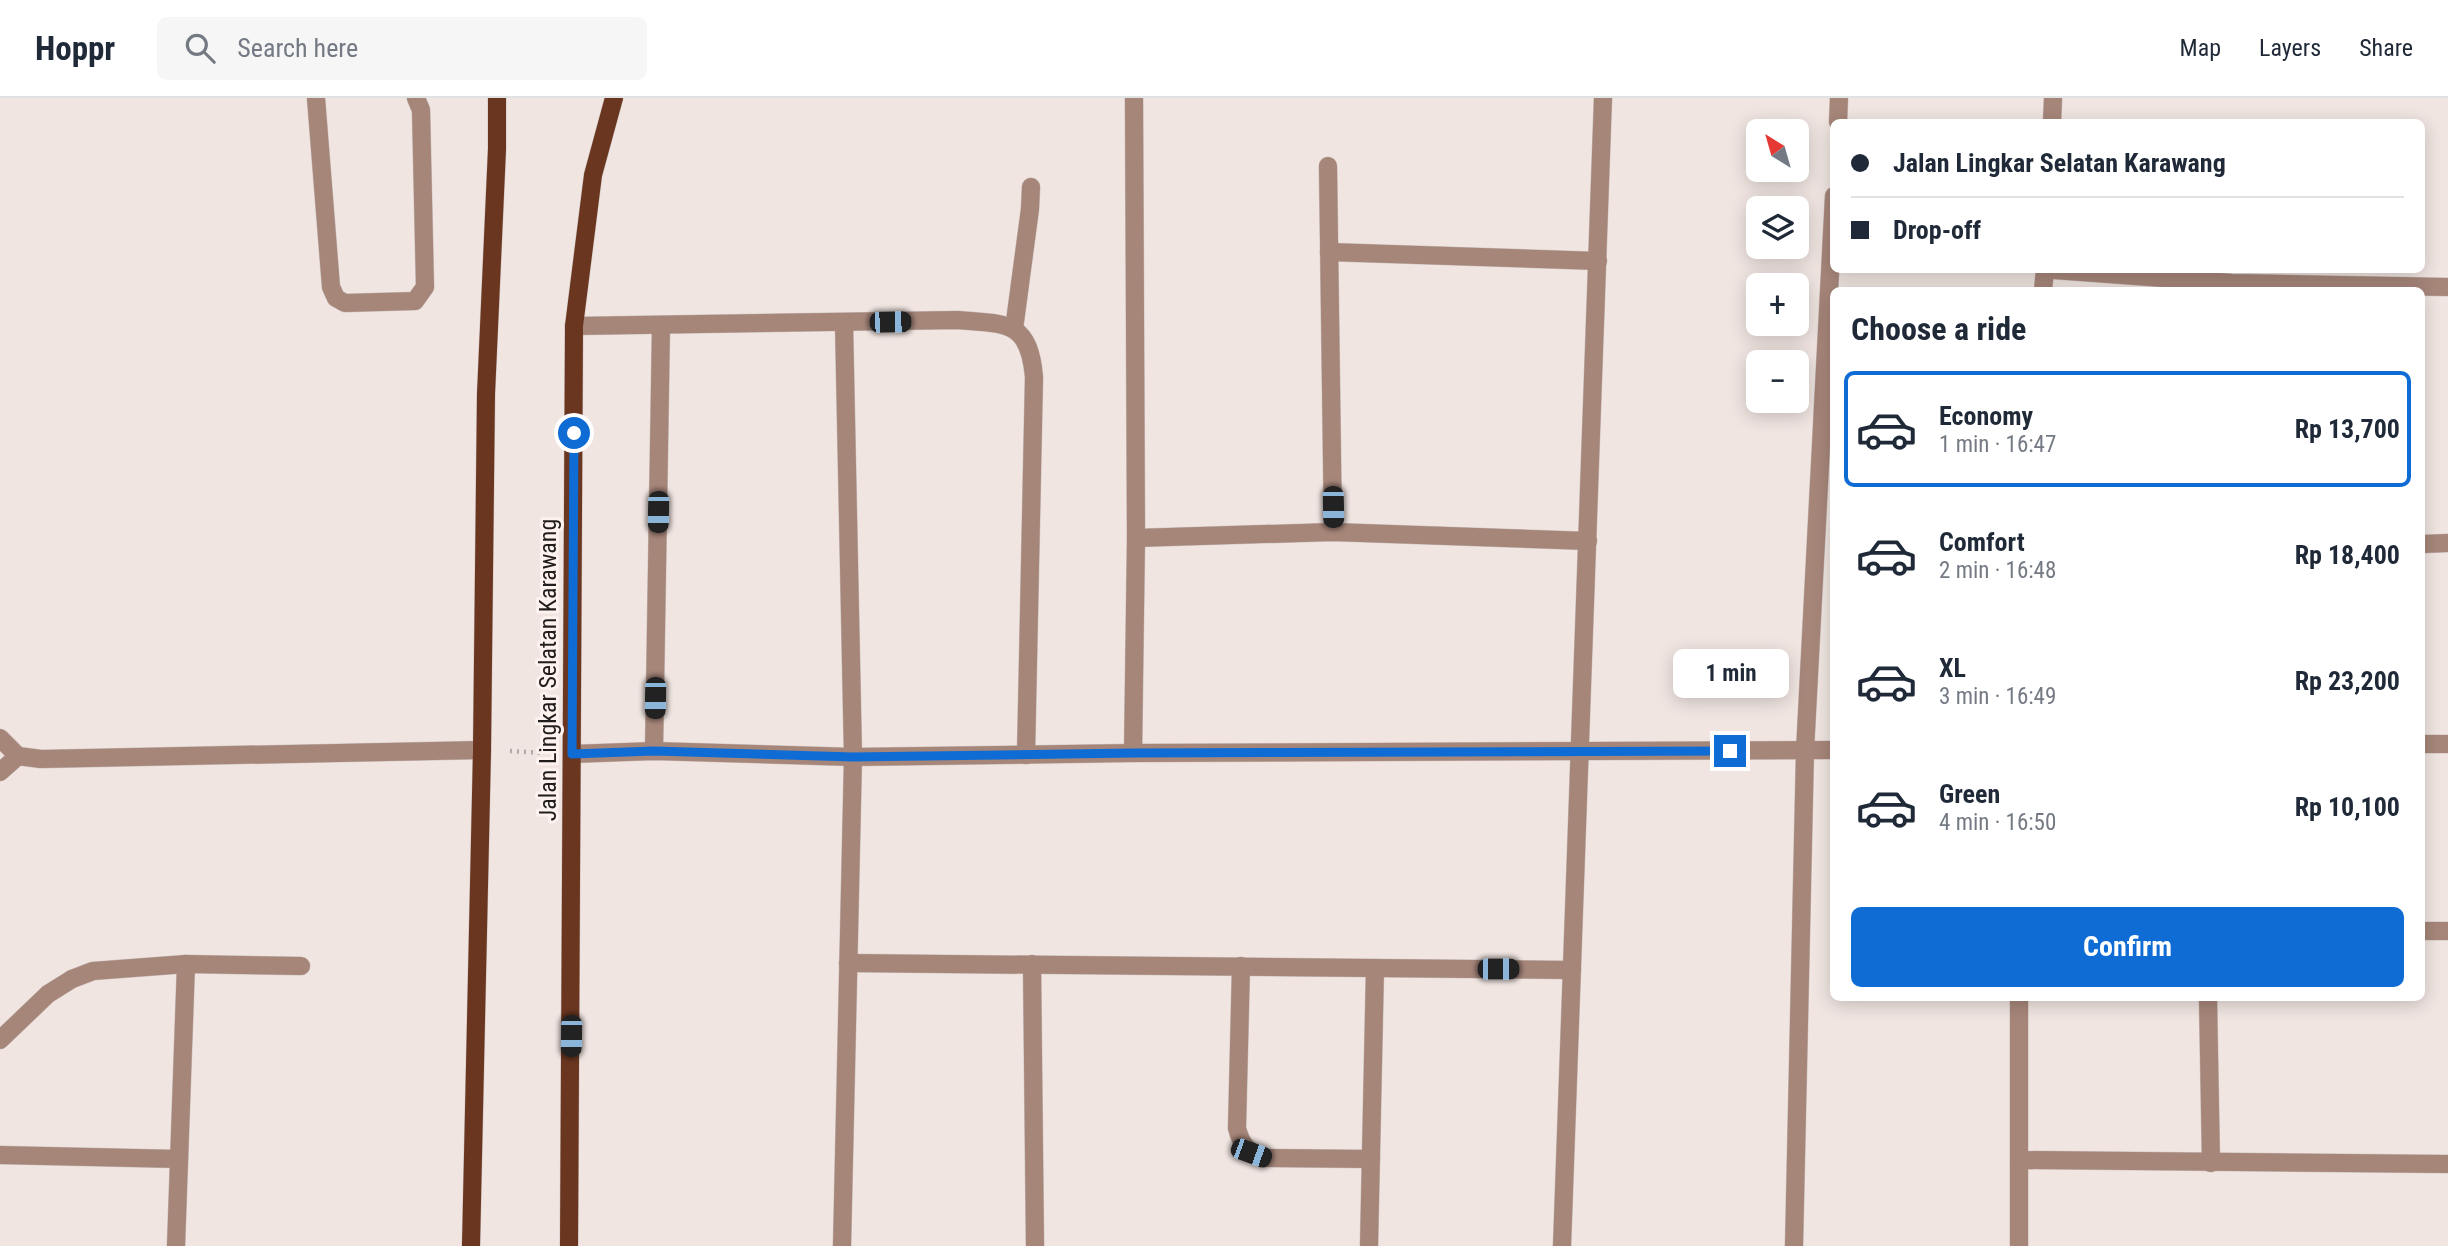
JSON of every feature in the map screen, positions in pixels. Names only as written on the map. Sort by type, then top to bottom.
[{"type":"main road","points":[[471,1246],[482,750],[486,394],[497,149],[496,98]]},
{"type":"main road","name":"Jalan Lingkar Selatan Karawang","points":[[569,1246],[574,326],[593,175],[614,98]]},
{"type":"street","points":[[316,98],[331,287],[336,298],[345,303],[415,301],[425,287],[421,110],[416,98]]},
{"type":"street","points":[[1133,753],[1136,538],[1134,98]]},
{"type":"street","points":[[1562,1246],[1603,98]]},
{"type":"street","points":[[1838,119],[1839,98]]},
{"type":"street","points":[[2052,119],[2053,98]]},
{"type":"street","points":[[1328,166],[1333,532]]},
{"type":"street","points":[[1014,329],[1031,187]]},
{"type":"street","points":[[1329,252],[1598,261]]},
{"type":"street","points":[[1794,1246],[1805,751],[1830,273]]},
{"type":"street","points":[[2085,273],[2232,287],[2448,287]]},
{"type":"street","points":[[574,326],[958,320],[1003,325],[1014,329],[1030,347],[1034,377],[1026,755]]},
{"type":"street","points":[[842,1246],[853,757],[844,323]]},
{"type":"street","points":[[654,751],[662,326]]},
{"type":"street","points":[[1136,538],[1333,532],[1588,541]]},
{"type":"street","points":[[2425,544],[2448,543]]},
{"type":"street","points":[[0,738],[18,756],[41,759],[482,750]]},
{"type":"street","points":[[2425,744],[2448,744]]},
{"type":"street","points":[[572,754],[654,751],[853,757],[1830,750]]},
{"type":"street","points":[[0,772],[18,756]]},
{"type":"street","points":[[2425,930],[2448,931]]},
{"type":"street","points":[[848,963],[1572,970]]},
{"type":"street","points":[[176,1246],[186,964]]},
{"type":"street","points":[[0,1040],[48,994],[72,979],[93,971],[186,964],[301,966]]},
{"type":"street","points":[[1032,964],[1035,1246]]},
{"type":"street","points":[[1241,966],[1237,1128],[1240,1142],[1251,1153],[1265,1158],[1371,1159]]},
{"type":"street","points":[[1369,1246],[1375,968]]},
{"type":"street","points":[[2019,1001],[2019,1246]]},
{"type":"street","points":[[2208,1001],[2211,1163]]},
{"type":"street","points":[[0,1155],[179,1159]]},
{"type":"street","points":[[2019,1160],[2448,1164]]},
{"type":"path","points":[[482,750],[572,754]]},
{"type":"route","points":[[574,433],[572,754],[654,751],[853,757],[1730,751]]}]
